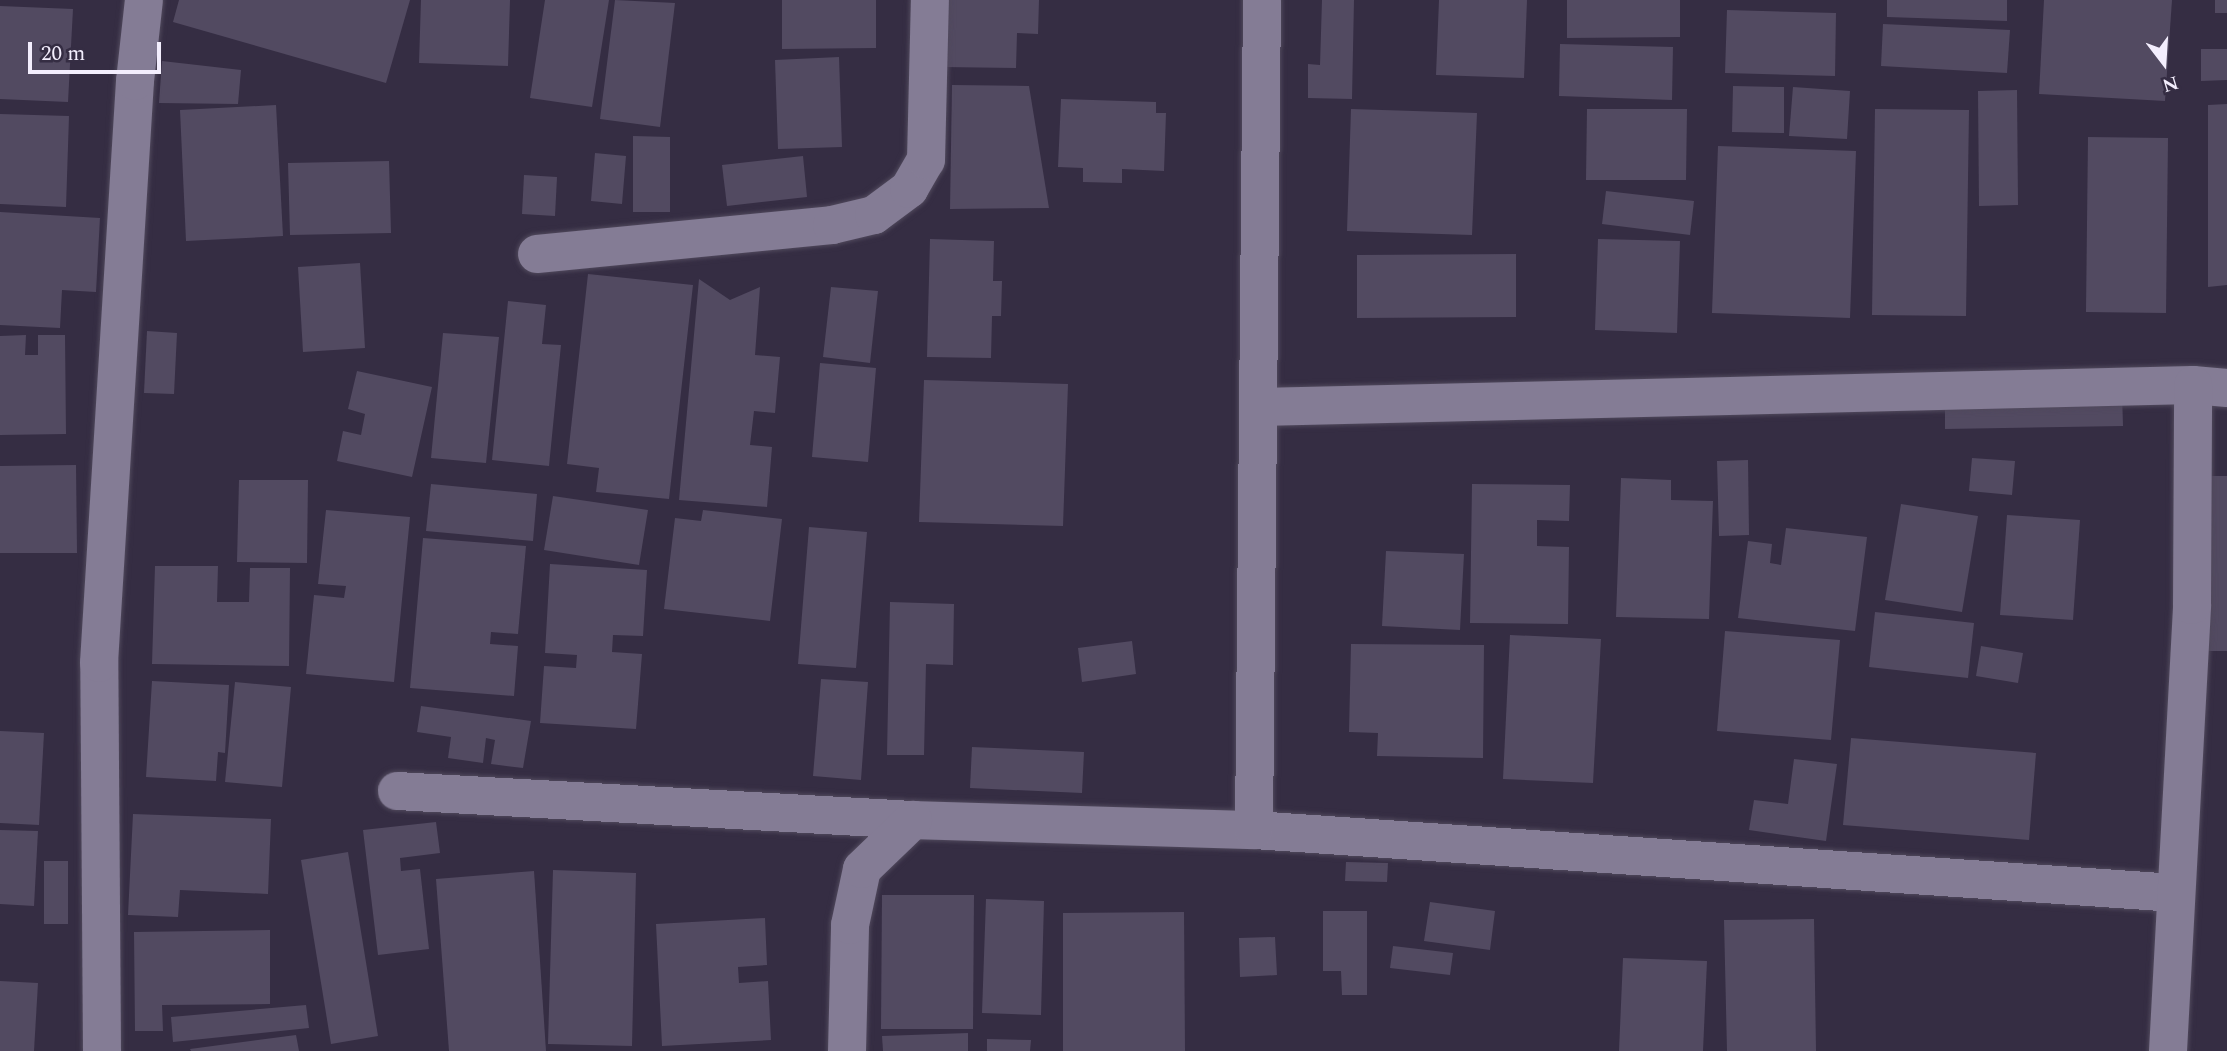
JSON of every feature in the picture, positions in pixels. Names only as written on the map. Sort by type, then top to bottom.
[{"type":"street","points":[[102,1051],[99,663],[144,0]]},
{"type":"street","points":[[537,254],[832,225],[874,215],[909,189],[926,160],[930,0]]},
{"type":"street","points":[[1254,831],[1262,0]]},
{"type":"street","points":[[1259,407],[2210,386],[2192,605],[2168,1051]]},
{"type":"street","points":[[397,791],[913,820],[1254,831],[2176,892]]},
{"type":"street","points":[[847,1051],[850,925],[862,869],[913,820]]},
{"type":"building","points":[[179,0],[410,0],[386,83],[173,22]]},
{"type":"building","points":[[421,0],[510,0],[508,66],[419,63]]},
{"type":"building","points":[[545,0],[609,0],[592,107],[530,98]]},
{"type":"building","points":[[615,0],[675,3],[660,127],[600,119]]},
{"type":"building","points":[[782,0],[876,0],[876,48],[782,49]]},
{"type":"building","points":[[944,0],[1039,0],[1038,34],[1017,33],[1016,68],[942,67]]},
{"type":"building","points":[[1322,0],[1354,0],[1352,99],[1308,98],[1308,64],[1320,65]]},
{"type":"building","points":[[1439,0],[1527,0],[1524,78],[1436,75]]},
{"type":"building","points":[[1567,0],[1680,0],[1680,37],[1567,38]]},
{"type":"building","points":[[1887,0],[2007,0],[2007,21],[1887,17]]},
{"type":"building","points":[[2044,0],[2172,0],[2165,101],[2039,94]]},
{"type":"building","points":[[2215,0],[2227,0],[2227,13],[2215,13]]},
{"type":"building","points":[[0,6],[73,9],[68,102],[0,99]]},
{"type":"building","points":[[1727,10],[1836,13],[1835,76],[1725,73]]},
{"type":"building","points":[[1883,24],[2010,30],[2007,73],[1881,66]]},
{"type":"building","points":[[1560,44],[1673,47],[1672,100],[1559,96]]},
{"type":"building","points":[[2201,49],[2227,49],[2227,80],[2201,81]]},
{"type":"building","points":[[839,57],[842,147],[778,149],[775,60]]},
{"type":"building","points":[[162,61],[241,70],[238,104],[159,103]]},
{"type":"building","points":[[952,85],[1029,86],[1049,208],[950,209]]},
{"type":"building","points":[[1733,86],[1784,87],[1784,133],[1732,132]]},
{"type":"building","points":[[1793,87],[1850,91],[1847,139],[1789,136]]},
{"type":"building","points":[[2017,90],[2018,205],[1979,206],[1978,91]]},
{"type":"building","points":[[1061,99],[1156,102],[1156,113],[1166,113],[1164,171],[1122,169],[1122,183],[1083,182],[1083,168],[1058,167]]},
{"type":"building","points":[[2227,104],[2227,285],[2208,287],[2208,105]]},
{"type":"building","points":[[276,105],[283,236],[186,241],[180,110]]},
{"type":"building","points":[[1351,109],[1477,113],[1472,235],[1347,231]]},
{"type":"building","points":[[1587,109],[1687,109],[1686,180],[1586,180]]},
{"type":"building","points":[[1875,109],[1969,110],[1966,316],[1872,315]]},
{"type":"building","points":[[0,114],[69,116],[66,207],[0,204]]},
{"type":"building","points":[[633,136],[670,137],[670,212],[633,212]]},
{"type":"building","points":[[2088,137],[2168,138],[2166,313],[2086,312]]},
{"type":"building","points":[[1718,146],[1856,151],[1850,318],[1712,313]]},
{"type":"building","points":[[595,153],[626,156],[622,204],[591,201]]},
{"type":"building","points":[[803,156],[807,197],[727,206],[722,165]]},
{"type":"building","points":[[389,161],[391,233],[290,235],[288,163]]},
{"type":"building","points":[[524,175],[557,177],[555,216],[522,214]]},
{"type":"building","points":[[1606,191],[1694,201],[1690,235],[1602,224]]},
{"type":"building","points":[[0,212],[100,218],[96,292],[62,290],[60,328],[0,325]]},
{"type":"building","points":[[930,239],[994,241],[993,281],[1002,281],[1001,316],[992,316],[991,358],[927,357]]},
{"type":"building","points":[[1598,239],[1680,241],[1677,333],[1595,330]]},
{"type":"building","points":[[1516,254],[1516,317],[1357,318],[1357,255]]},
{"type":"building","points":[[360,263],[365,348],[303,352],[298,267]]},
{"type":"building","points":[[588,274],[693,285],[669,499],[596,492],[599,468],[567,464]]},
{"type":"building","points":[[699,279],[730,300],[760,287],[755,355],[780,357],[775,413],[754,411],[750,445],[772,447],[767,507],[679,500]]},
{"type":"building","points":[[831,287],[878,291],[870,363],[823,357]]},
{"type":"building","points":[[508,301],[546,305],[542,344],[561,345],[549,466],[492,460]]},
{"type":"building","points":[[147,331],[177,333],[174,394],[144,393]]},
{"type":"building","points":[[443,333],[499,337],[486,463],[431,458]]},
{"type":"building","points":[[26,335],[25,355],[38,355],[38,335],[65,335],[66,434],[0,435],[0,336]]},
{"type":"building","points":[[820,363],[876,368],[868,462],[812,457]]},
{"type":"building","points":[[357,371],[432,387],[412,477],[337,461],[343,431],[361,435],[365,414],[348,409]]},
{"type":"building","points":[[924,380],[1068,384],[1063,526],[919,522]]},
{"type":"building","points":[[2122,394],[2123,426],[1945,429],[1945,397]]},
{"type":"building","points":[[1972,458],[2015,461],[2012,495],[1969,491]]},
{"type":"building","points":[[1748,460],[1749,535],[1719,536],[1717,461]]},
{"type":"building","points":[[76,465],[77,553],[0,553],[0,466]]},
{"type":"building","points":[[2203,476],[2227,476],[2227,651],[2206,651]]},
{"type":"building","points":[[1621,478],[1671,480],[1671,500],[1713,501],[1709,619],[1616,617]]},
{"type":"building","points":[[239,480],[308,480],[307,563],[237,562]]},
{"type":"building","points":[[431,484],[537,494],[533,541],[426,531]]},
{"type":"building","points":[[1472,484],[1570,485],[1569,521],[1537,520],[1537,546],[1569,547],[1568,624],[1470,623]]},
{"type":"building","points":[[553,496],[648,510],[639,565],[544,550]]},
{"type":"building","points":[[1901,504],[1978,516],[1962,612],[1885,600]]},
{"type":"building","points":[[326,510],[410,517],[394,682],[306,674],[314,595],[344,598],[346,586],[318,584]]},
{"type":"building","points":[[703,510],[782,519],[770,621],[664,609],[675,518],[701,521]]},
{"type":"building","points":[[2007,515],[2080,520],[2073,620],[2000,615]]},
{"type":"building","points":[[809,527],[867,532],[856,668],[798,664]]},
{"type":"building","points":[[1786,528],[1867,537],[1855,631],[1738,618],[1748,541],[1772,544],[1770,563],[1781,565]]},
{"type":"building","points":[[423,538],[526,546],[518,634],[491,632],[490,644],[518,646],[514,696],[410,688]]},
{"type":"building","points":[[1386,551],[1464,554],[1460,630],[1382,626]]},
{"type":"building","points":[[550,564],[647,570],[643,636],[613,635],[612,652],[642,654],[636,729],[540,723],[544,666],[576,668],[577,655],[545,653]]},
{"type":"building","points":[[155,566],[218,566],[217,602],[249,602],[250,568],[290,568],[289,666],[152,664]]},
{"type":"building","points":[[890,602],[954,604],[953,665],[926,664],[924,755],[887,755]]},
{"type":"building","points":[[1875,612],[1974,623],[1968,678],[1869,667]]},
{"type":"building","points":[[1725,631],[1840,640],[1831,740],[1717,731]]},
{"type":"building","points":[[1510,635],[1601,639],[1593,783],[1503,779]]},
{"type":"building","points":[[1132,641],[1136,674],[1082,682],[1078,648]]},
{"type":"building","points":[[1351,644],[1484,645],[1483,758],[1377,756],[1378,733],[1349,732]]},
{"type":"building","points":[[1981,646],[2023,653],[2018,683],[1976,676]]},
{"type":"building","points":[[821,679],[868,682],[861,780],[813,776]]},
{"type":"building","points":[[152,681],[229,685],[225,753],[218,752],[216,781],[146,777]]},
{"type":"building","points":[[235,682],[291,687],[282,787],[225,782]]},
{"type":"building","points":[[421,706],[531,721],[523,768],[491,764],[495,740],[486,738],[483,763],[448,758],[451,737],[417,732]]},
{"type":"building","points":[[0,731],[44,733],[39,825],[0,823]]},
{"type":"building","points":[[1851,738],[2036,753],[2029,840],[1843,825]]},
{"type":"building","points":[[972,747],[1084,752],[1082,793],[970,788]]},
{"type":"building","points":[[1794,759],[1837,764],[1826,841],[1749,830],[1754,800],[1788,804]]},
{"type":"building","points":[[133,814],[271,819],[268,894],[180,890],[178,917],[128,915]]},
{"type":"building","points":[[436,822],[440,853],[400,858],[401,871],[420,869],[429,949],[378,955],[363,830]]},
{"type":"building","points":[[0,830],[38,831],[34,906],[0,904]]},
{"type":"building","points":[[348,852],[378,1036],[331,1044],[301,860]]},
{"type":"building","points":[[44,861],[68,861],[68,924],[44,924]]},
{"type":"building","points":[[1346,862],[1388,863],[1387,882],[1345,881]]},
{"type":"building","points":[[553,870],[636,873],[632,1046],[548,1044]]},
{"type":"building","points":[[534,871],[546,1051],[449,1051],[436,879]]},
{"type":"building","points":[[882,895],[974,895],[973,1029],[881,1029]]},
{"type":"building","points":[[986,899],[1044,901],[1041,1015],[982,1013]]},
{"type":"building","points":[[1430,902],[1495,911],[1490,950],[1424,941]]},
{"type":"building","points":[[1323,911],[1367,911],[1367,995],[1342,995],[1341,971],[1323,971]]},
{"type":"building","points":[[1184,912],[1185,1051],[1063,1051],[1063,913]]},
{"type":"building","points":[[765,918],[767,965],[738,967],[739,983],[768,981],[771,1040],[662,1046],[656,924]]},
{"type":"building","points":[[1814,919],[1816,1051],[1727,1051],[1724,920]]},
{"type":"building","points":[[270,930],[270,1004],[162,1005],[163,1031],[135,1031],[134,932]]},
{"type":"building","points":[[1275,937],[1277,975],[1240,977],[1239,938]]},
{"type":"building","points":[[1393,946],[1453,953],[1450,975],[1390,968]]},
{"type":"building","points":[[1623,958],[1707,961],[1703,1051],[1619,1051]]},
{"type":"building","points":[[0,981],[38,983],[34,1051],[0,1051]]},
{"type":"building","points":[[306,1005],[309,1028],[173,1042],[171,1017]]},
{"type":"building","points":[[968,1033],[968,1051],[883,1051],[882,1036]]},
{"type":"building","points":[[296,1035],[299,1051],[190,1049]]},
{"type":"building","points":[[987,1039],[1031,1040],[1030,1051],[987,1051]]}]
